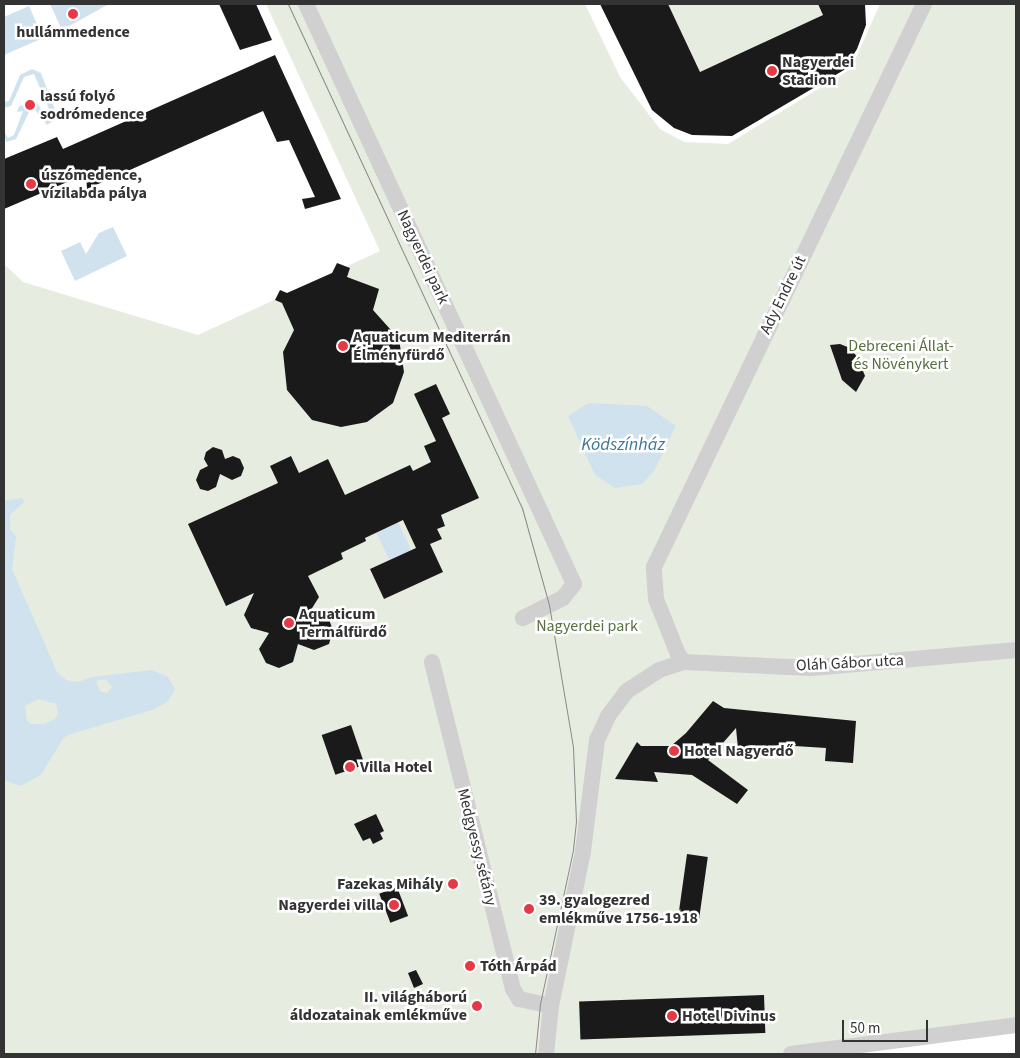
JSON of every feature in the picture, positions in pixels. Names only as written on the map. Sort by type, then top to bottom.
[{"type":"street","name":"Nagyerdei park","points":[[306,4],[574,584],[572,592],[522,618]]},
{"type":"street","name":"Ady Endre út","points":[[684,662],[678,654],[653,588],[654,567],[924,4]]},
{"type":"street","name":"Oláh Gábor utca","points":[[684,662],[811,668],[1016,650]]},
{"type":"street","name":"Medgyessy sétány","points":[[432,662],[513,989],[519,999],[551,1006]]},
{"type":"street","points":[[546,1054],[551,1006],[583,851],[596,740],[608,716],[627,691],[659,670],[684,662]]},
{"type":"street","points":[[791,1054],[827,1052],[1016,1025]]},
{"type":"green space","name":"Nagyerdei park","points":[[266,4],[585,4],[620,77],[660,129],[684,142],[728,144],[851,69],[880,4],[1016,4],[1016,1025],[791,1054],[4,1054],[4,264],[23,282],[198,335],[380,251]]},
{"type":"green space","points":[[668,4],[818,4],[823,15],[700,72]]},
{"type":"water","name":"hullámmedence","points":[[50,4],[109,4],[62,30]]},
{"type":"water","points":[[29,6],[43,38],[4,55],[4,17]]},
{"type":"water","name":"lassú folyó sodrómedence","points":[[32,69],[41,73],[58,118],[47,125],[32,106],[16,139],[6,142],[4,132],[8,138],[14,135],[23,111],[17,112],[19,106],[37,102],[46,119],[53,118],[34,74],[24,77],[11,106],[4,108],[4,102],[9,101],[20,75]]},
{"type":"water","points":[[113,227],[127,256],[75,281],[61,251],[80,242],[86,254],[99,233]]},
{"type":"water","name":"Ködszínház","points":[[589,403],[647,406],[676,426],[654,471],[642,484],[615,488],[595,475],[568,416]]},
{"type":"water","points":[[22,498],[24,502],[10,515],[10,529],[16,536],[12,569],[57,672],[66,680],[78,682],[92,677],[152,670],[168,677],[175,689],[168,701],[155,709],[68,735],[62,740],[41,775],[20,786],[4,780],[4,501]],"holes":[[[105,679],[112,687],[107,693],[100,691],[96,681]],[[39,699],[56,704],[58,713],[55,719],[44,724],[31,724],[27,721],[25,706]]]},
{"type":"water","points":[[398,522],[411,550],[389,560],[376,532]]},
{"type":"building","points":[[219,4],[256,4],[272,40],[240,50]]},
{"type":"building","name":"Nagyerdei Stadion","points":[[600,4],[668,4],[700,72],[823,15],[818,4],[865,4],[866,25],[857,49],[844,70],[732,136],[692,135],[674,128],[652,110]]},
{"type":"building","points":[[275,55],[341,199],[305,209],[302,199],[315,197],[289,140],[277,142],[263,111],[87,189],[86,174],[4,209],[4,159],[57,137],[63,149]]},
{"type":"building","name":"Aquaticum Mediterrán Élményfürdő","points":[[337,263],[350,268],[347,277],[379,289],[373,310],[399,339],[404,372],[393,403],[367,422],[341,427],[312,420],[287,390],[283,352],[294,330],[282,303],[275,300],[280,290],[287,293],[332,273]]},
{"type":"building","points":[[840,344],[850,348],[858,358],[865,376],[856,392],[842,380],[830,345]]},
{"type":"building","points":[[436,384],[450,414],[442,418],[479,498],[441,515],[445,526],[437,529],[442,539],[430,544],[443,572],[384,599],[370,569],[416,548],[403,520],[365,538],[366,541],[341,553],[343,559],[308,576],[319,597],[309,613],[328,617],[333,630],[329,644],[314,650],[298,644],[293,662],[279,668],[266,663],[259,649],[269,633],[251,628],[244,615],[254,593],[226,606],[188,524],[278,483],[270,466],[291,456],[299,473],[328,459],[345,495],[410,465],[413,471],[431,462],[424,446],[436,441],[414,394]]},
{"type":"building","points":[[213,447],[222,450],[225,459],[233,456],[240,459],[244,468],[241,476],[232,480],[220,474],[216,487],[208,491],[200,489],[196,480],[200,470],[208,466],[204,459],[206,452]]},
{"type":"building","name":"Hotel Nagyerdő","points":[[713,701],[724,708],[856,721],[853,763],[825,761],[826,748],[779,745],[778,753],[738,749],[736,728],[708,760],[748,790],[737,804],[692,775],[654,772],[658,782],[615,779],[637,742],[641,746],[671,746],[686,733]]},
{"type":"building","points":[[351,725],[365,765],[335,775],[322,735]]},
{"type":"building","points":[[376,814],[384,831],[380,833],[383,839],[373,844],[370,838],[363,841],[354,824]]},
{"type":"building","points":[[687,854],[708,857],[699,919],[678,916]]},
{"type":"building","name":"Nagyerdei villa","points":[[397,887],[408,916],[390,923],[379,894]]},
{"type":"building","points":[[416,970],[423,984],[414,988],[408,973]]},
{"type":"building","name":"Hotel Divinus","points":[[764,995],[765,1033],[580,1039],[579,1001]]},
{"type":"tram line","points":[[288,4],[522,508],[549,605],[573,747],[576,821],[573,850],[540,1004],[535,1054]]},
{"type":"place","name":"hullámmedence","points":[[73,14]]},
{"type":"place","name":"Nagyerdei Stadion","points":[[772,71]]},
{"type":"place","name":"lassú folyó sodrómedence","points":[[30,105]]},
{"type":"place","name":"úszómedence, vízilabda pálya","points":[[31,184]]},
{"type":"place","name":"Aquaticum Mediterrán Élményfürdő","points":[[343,346]]},
{"type":"place","name":"Aquaticum Termálfürdő","points":[[289,623]]},
{"type":"place","name":"Hotel Nagyerdő","points":[[674,751]]},
{"type":"place","name":"Villa Hotel","points":[[350,767]]},
{"type":"place","name":"Fazekas Mihály","points":[[453,884]]},
{"type":"place","name":"Nagyerdei villa","points":[[394,905]]},
{"type":"place","name":"39. gyalogezred emlékműve 1756-1918","points":[[529,909]]},
{"type":"place","name":"Tóth Árpád","points":[[470,966]]},
{"type":"place","name":"II. világháború áldozatainak emlékműve","points":[[477,1006]]},
{"type":"place","name":"Hotel Divinus","points":[[672,1016]]},
{"type":"park label","name":"Debreceni Állat- és Növénykert","points":[[901,355]]}]
